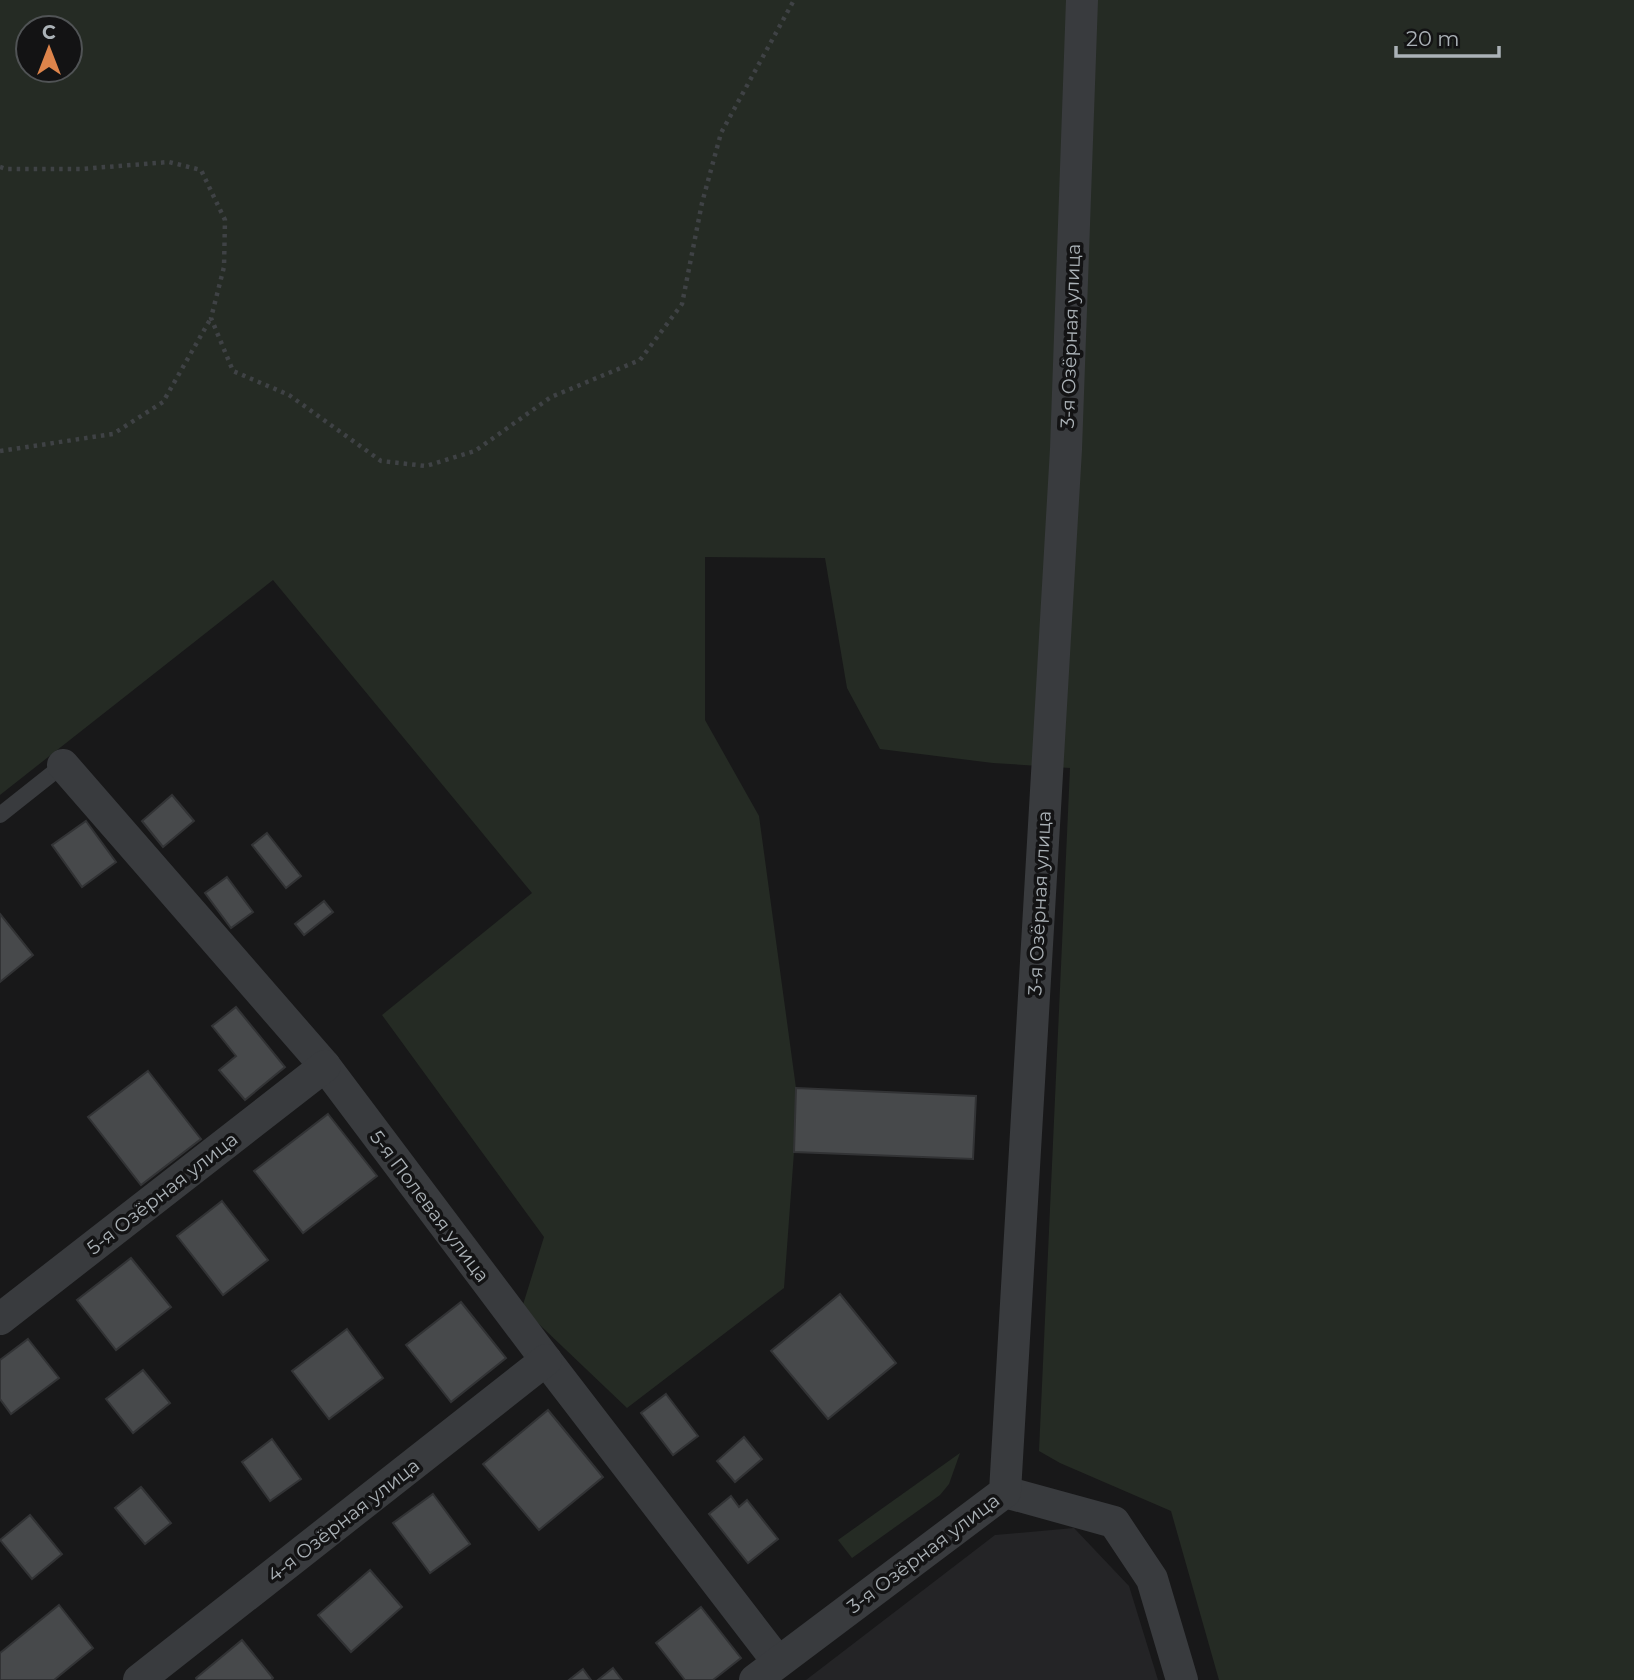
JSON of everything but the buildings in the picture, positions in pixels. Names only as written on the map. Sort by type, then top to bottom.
[{"type":"street","name":"3-я Озёрная улица","points":[[773,1674],[1005,1492],[1066,449],[1082,0]]},
{"type":"street","name":"5-я Полевая улица","points":[[63,765],[325,1066],[546,1360],[773,1674]]},
{"type":"street","name":"5-я Озёрная улица","points":[[0,1319],[325,1066]]},
{"type":"street","name":"4-я Озёрная улица","points":[[139,1680],[546,1360]]},
{"type":"street","points":[[1005,1492],[1114,1522],[1152,1579],[1182,1680]]},
{"type":"lane","points":[[0,816],[63,765]]},
{"type":"path","points":[[211,318],[233,371],[289,395],[381,461],[426,466],[475,451],[551,397],[640,360],[682,304],[702,202],[721,133],[794,0]]},
{"type":"path","points":[[0,167],[81,169],[169,162],[201,170],[225,220],[224,267],[211,318],[163,402],[113,434],[0,451]]},
{"type":"shaded area","points":[[0,0],[1634,0],[1634,1680],[1219,1680],[1171,1511],[1060,1463],[1039,1451],[1070,768],[993,763],[880,749],[847,688],[825,558],[705,557],[705,720],[759,816],[796,1088],[784,1288],[627,1408],[522,1308],[544,1237],[382,1015],[532,893],[273,580],[0,795]]},
{"type":"shaded area","points":[[960,1453],[949,1484],[940,1495],[852,1558],[838,1540]]},
{"type":"shaded area","points":[[1074,1528],[1129,1586],[1158,1680],[806,1680],[995,1535]]}]
